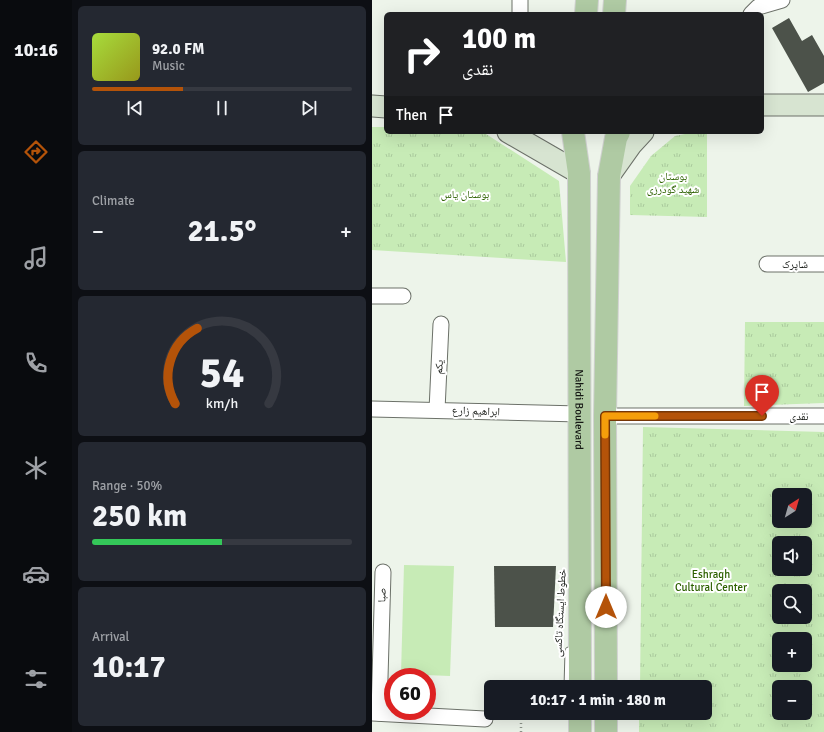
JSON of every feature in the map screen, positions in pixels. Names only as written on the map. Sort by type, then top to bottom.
[{"type":"main road","points":[[586,12],[587,0]]},
{"type":"main road","points":[[614,12],[615,0]]},
{"type":"main road","points":[[764,105],[824,105]]},
{"type":"main road","points":[[372,106],[384,107]]},
{"type":"main road","points":[[511,134],[579,173]]},
{"type":"main road","name":"Nahidi Boulevard","points":[[572,680],[580,542],[579,173],[573,134]]},
{"type":"main road","points":[[609,176],[631,145],[641,134]]},
{"type":"main road","points":[[606,680],[605,416],[609,176],[617,135]]},
{"type":"main road","points":[[579,350],[583,357],[593,363],[601,363],[606,359]]},
{"type":"main road","points":[[580,393],[584,387],[594,383],[600,387],[606,395]]},
{"type":"main road","points":[[580,720],[580,732]]},
{"type":"main road","points":[[606,720],[606,732]]},
{"type":"street","points":[[520,0],[520,12]]},
{"type":"street","points":[[753,12],[758,7],[782,0]]},
{"type":"street","name":"شاپرک","points":[[767,264],[824,264]]},
{"type":"street","points":[[372,296],[403,296]]},
{"type":"street","name":"یکم","points":[[438,410],[441,324]]},
{"type":"street","name":"ابراهیم زارع","points":[[372,409],[580,414]]},
{"type":"street","name":"نقدی","points":[[605,416],[824,416]]},
{"type":"street","name":"صبا","points":[[376,713],[383,572]]},
{"type":"street","points":[[376,713],[484,719]]},
{"type":"lane","name":"خطوط ایستگاه تاکسی","points":[[571,572],[580,542]]},
{"type":"lane","name":"خطوط ایستگاه تاکسی","points":[[569,646],[572,680]]},
{"type":"path","points":[[521,720],[521,732]]},
{"type":"green space","name":"بوستان یاس","points":[[372,127],[384,127],[384,134],[486,134],[559,181],[566,262],[372,250]]},
{"type":"green space","name":"بوستان شهید گودرزی","points":[[685,134],[707,134],[707,217],[630,215],[630,186],[651,156],[675,136]]},
{"type":"green space","points":[[745,322],[824,322],[824,403],[744,406]]},
{"type":"green space","name":"Eshragh Cultural Center","points":[[643,427],[824,432],[824,732],[639,732],[639,720],[712,720],[712,680],[640,680]]},
{"type":"green space","points":[[404,565],[454,566],[450,676],[436,675],[436,668],[401,668]]},
{"type":"building","points":[[789,18],[802,41],[812,35],[824,56],[824,83],[808,92],[772,28]]},
{"type":"building","points":[[494,566],[556,566],[553,627],[495,627]]},
{"type":"slow traffic","points":[[605,435],[605,416],[655,416]]},
{"type":"route","points":[[606,607],[605,416],[762,416]]}]
